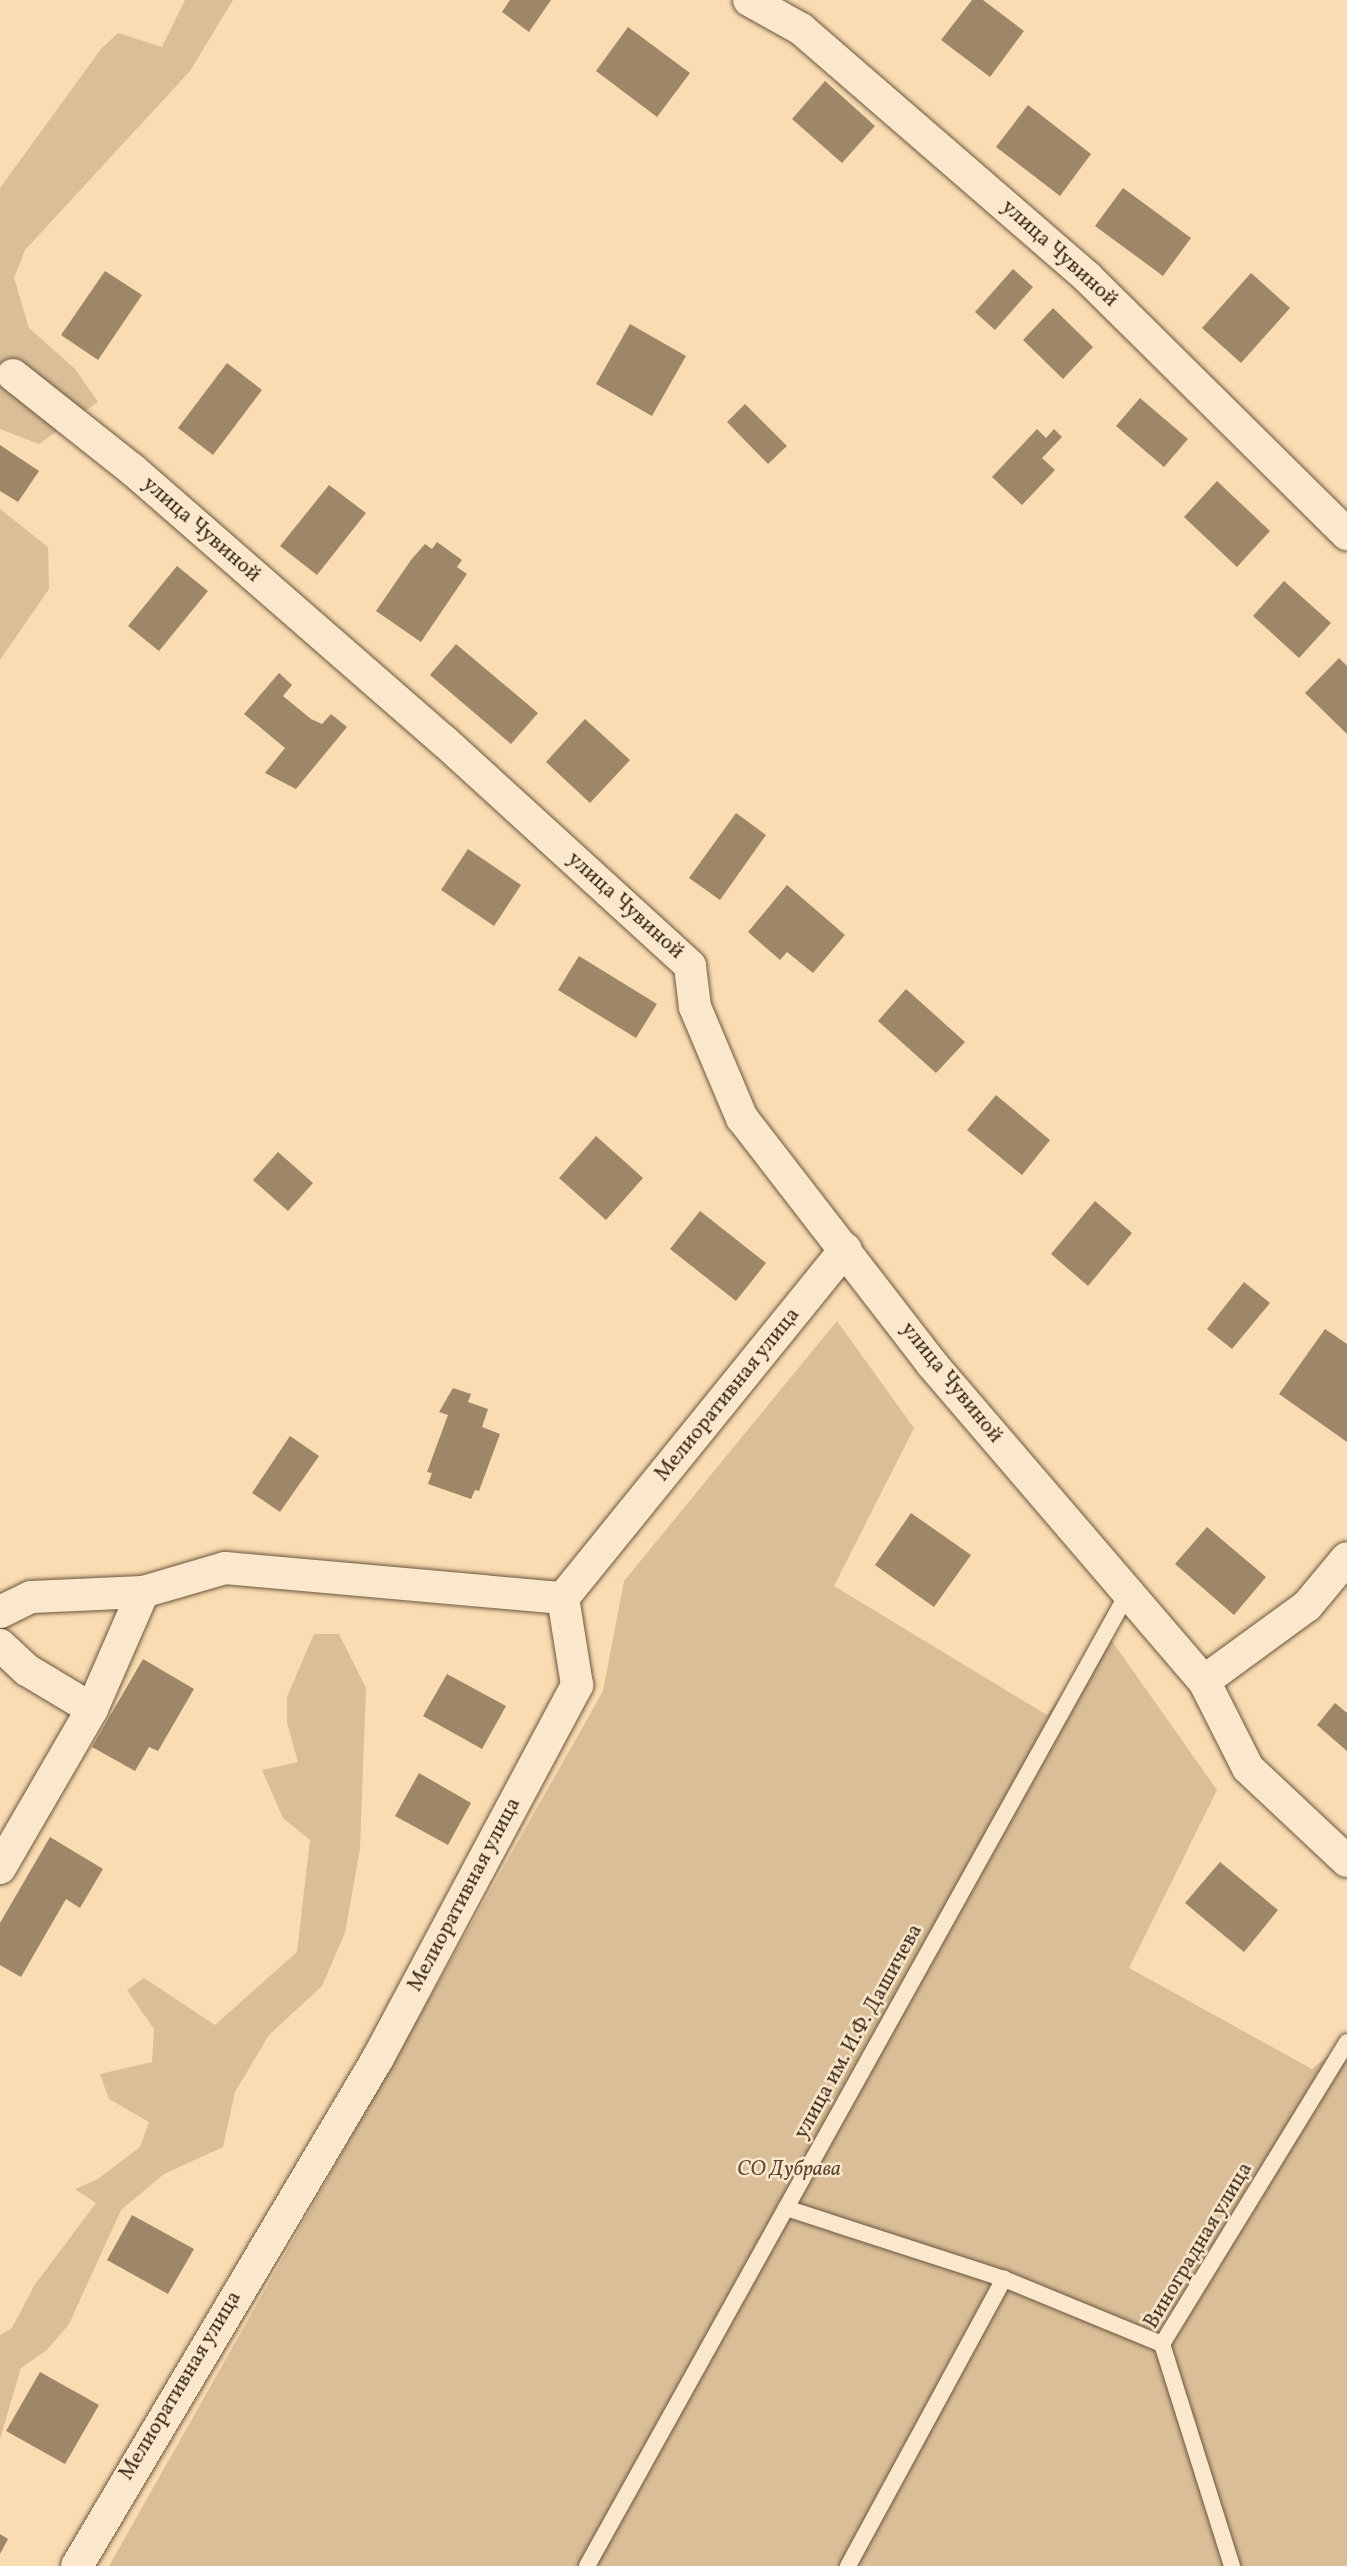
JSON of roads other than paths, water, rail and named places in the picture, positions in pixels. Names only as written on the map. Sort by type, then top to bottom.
[{"type":"street","name":"улица Чувиной","points":[[749,0],[801,29],[1077,268],[1347,534]]},
{"type":"street","name":"улица Чувиной","points":[[13,374],[133,470],[413,714],[690,965],[695,1007],[742,1118],[846,1249],[932,1364],[1204,1681],[1248,1768],[1347,1861]]},
{"type":"street","name":"Мелиоративная улица","points":[[77,2566],[378,2058],[577,1685],[563,1598],[846,1249]]},
{"type":"street","points":[[1204,1681],[1307,1606],[1347,1558]]},
{"type":"street","points":[[0,1612],[31,1597],[143,1592],[225,1568],[563,1598]]},
{"type":"street","points":[[0,1868],[92,1709],[143,1592]]},
{"type":"street","points":[[0,1645],[27,1670],[92,1709]]},
{"type":"lane","name":"улица им. И.Ф. Дашичева","points":[[587,2566],[1128,1592]]},
{"type":"lane","name":"Виноградная улица","points":[[1232,2566],[1162,2344],[1347,2042]]},
{"type":"lane","points":[[786,2208],[1004,2279],[1162,2344]]},
{"type":"lane","points":[[848,2566],[1004,2279]]},
{"type":"park label","name":"СО Дубрава","points":[[789,2170]]}]
